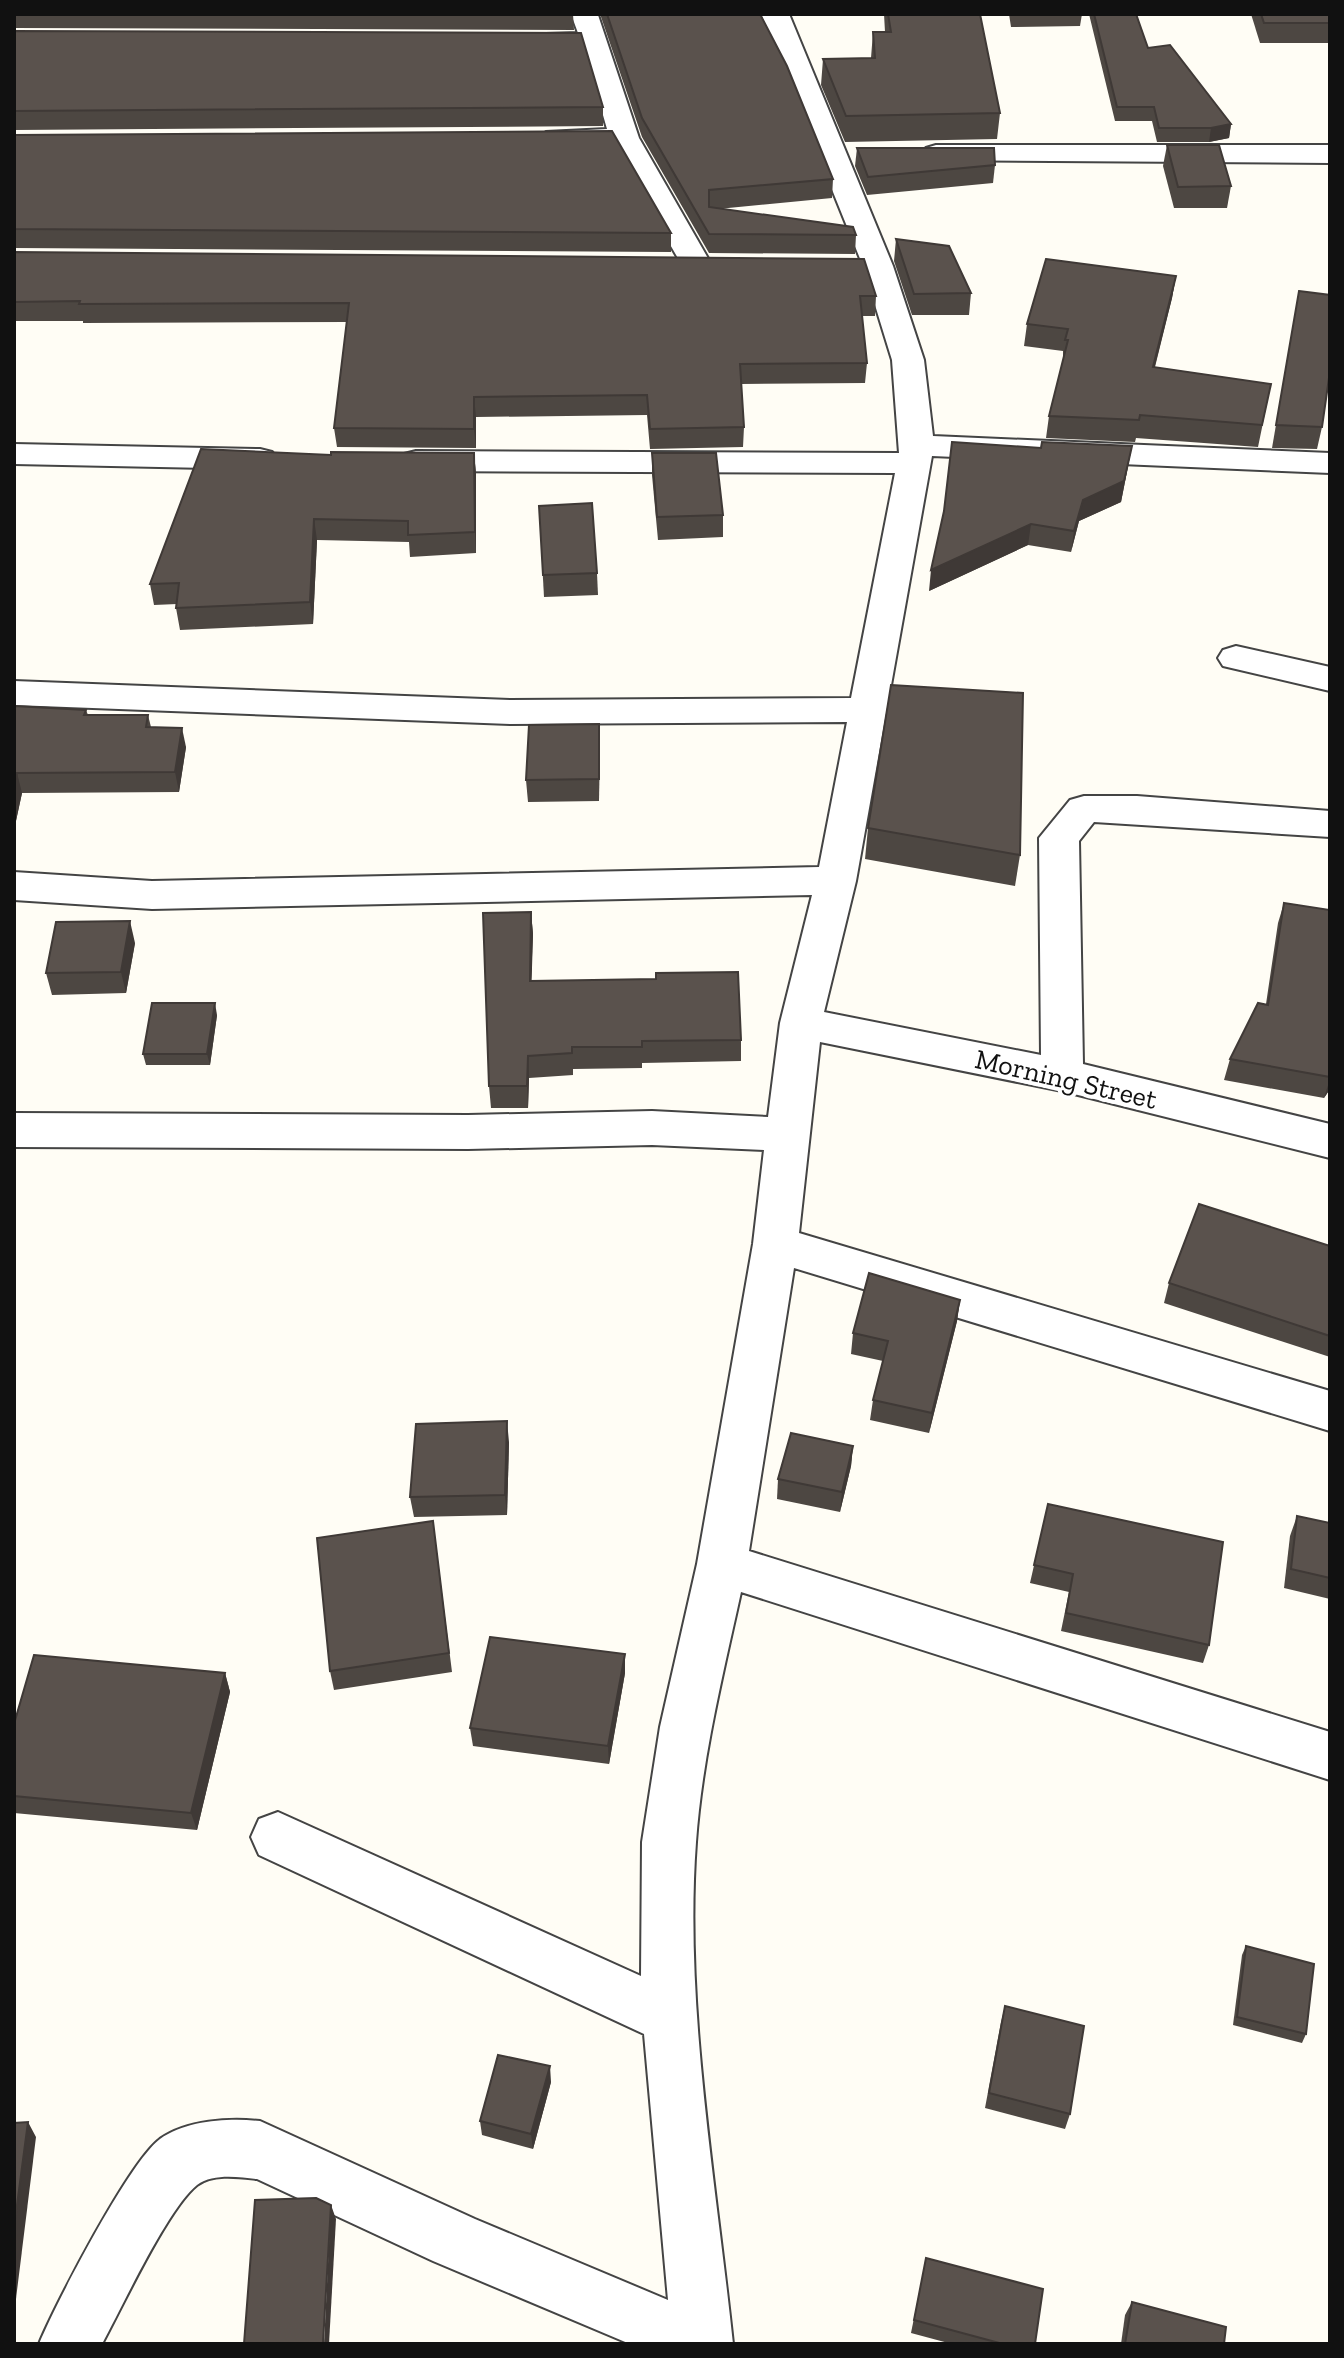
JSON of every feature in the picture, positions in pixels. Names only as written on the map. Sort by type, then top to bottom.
[{"type":"street","points":[[583,14],[595,41],[624,138],[713,266],[666,266]]},
{"type":"street","points":[[69,2344],[151,2196],[180,2160],[225,2147],[260,2150],[454,2240],[703,2344],[670,2018],[667,1943],[669,1842],[686,1727],[722,1564],[775,1244],[801,1023],[836,881],[865,710],[916,454],[908,360],[863,266],[849,154],[775,14]]},
{"type":"street","points":[[490,41],[595,41]]},
{"type":"street","points":[[531,138],[624,138]]},
{"type":"street","points":[[912,154],[1330,154]]},
{"type":"street","points":[[14,454],[286,459]]},
{"type":"street","points":[[382,461],[916,454],[1330,463]]},
{"type":"street","points":[[1236,658],[1330,679]]},
{"type":"street","points":[[14,693],[510,712],[865,710]]},
{"type":"street","points":[[1062,1075],[1059,838],[1084,809],[1137,809],[1330,824]]},
{"type":"street","points":[[14,886],[152,895],[836,881]]},
{"type":"street","name":"Morning Street","points":[[801,1023],[1062,1075],[1330,1141]]},
{"type":"street","points":[[14,1130],[115,1127],[468,1132],[652,1128],[788,1135]]},
{"type":"street","points":[[775,1244],[1330,1411]]},
{"type":"street","points":[[722,1564],[1330,1756]]},
{"type":"street","points":[[278,1837],[670,2018]]},
{"type":"building","points":[[607,14],[760,14],[787,66],[833,179],[709,190],[709,207],[853,227],[856,235],[709,234],[642,118]]},
{"type":"building","points":[[888,14],[980,14],[1000,113],[846,116],[823,59],[875,58],[873,32],[891,32]]},
{"type":"building","points":[[1094,14],[1136,14],[1148,48],[1170,45],[1231,124],[1211,128],[1159,128],[1154,107],[1117,107]]},
{"type":"building","points":[[1261,14],[1330,14],[1330,23],[1264,23]]},
{"type":"building","points":[[14,31],[581,33],[603,107],[14,111]]},
{"type":"building","points":[[612,131],[671,233],[14,229],[14,135]]},
{"type":"building","points":[[1167,145],[1219,145],[1231,186],[1178,187]]},
{"type":"building","points":[[857,148],[994,148],[995,165],[868,177]]},
{"type":"building","points":[[896,239],[949,246],[971,293],[914,294]]},
{"type":"building","points":[[14,252],[864,259],[876,296],[860,296],[867,363],[740,364],[744,427],[650,429],[647,395],[474,397],[474,429],[334,428],[349,303],[14,302]]},
{"type":"building","points":[[1046,259],[1176,276],[1153,367],[1271,384],[1262,425],[1140,415],[1139,420],[1049,416],[1068,329],[1027,324]]},
{"type":"building","points":[[1299,291],[1330,295],[1330,371],[1322,427],[1276,425]]},
{"type":"building","points":[[952,442],[1041,448],[1042,442],[1132,446],[1124,481],[1083,500],[1074,531],[1031,524],[931,570],[944,511]]},
{"type":"building","points":[[201,449],[331,455],[331,452],[474,453],[475,532],[408,535],[408,521],[314,519],[310,602],[176,608],[179,583],[150,584]]},
{"type":"building","points":[[652,453],[716,453],[723,515],[657,517]]},
{"type":"building","points":[[592,503],[597,573],[543,575],[539,506]]},
{"type":"building","points":[[891,685],[1023,693],[1020,855],[868,828]]},
{"type":"building","points":[[14,706],[86,710],[84,715],[148,715],[146,727],[182,728],[175,772],[17,773],[14,785]]},
{"type":"building","points":[[599,724],[599,779],[526,780],[529,725]]},
{"type":"building","points":[[1284,903],[1330,910],[1330,1077],[1230,1059],[1258,1003],[1268,1005]]},
{"type":"building","points":[[531,912],[530,981],[656,979],[656,973],[738,972],[741,1040],[642,1041],[642,1047],[572,1047],[572,1053],[528,1056],[527,1086],[489,1086],[483,913]]},
{"type":"building","points":[[130,921],[121,972],[46,973],[56,922]]},
{"type":"building","points":[[152,1003],[215,1003],[207,1054],[143,1054]]},
{"type":"building","points":[[1199,1204],[1330,1246],[1330,1336],[1169,1283]]},
{"type":"building","points":[[869,1273],[960,1300],[932,1413],[873,1400],[888,1341],[853,1333]]},
{"type":"building","points":[[507,1421],[505,1495],[410,1497],[416,1424]]},
{"type":"building","points":[[791,1433],[853,1446],[842,1492],[778,1479]]},
{"type":"building","points":[[1048,1504],[1223,1542],[1209,1645],[1066,1613],[1073,1574],[1034,1565]]},
{"type":"building","points":[[1297,1516],[1330,1523],[1330,1578],[1291,1569]]},
{"type":"building","points":[[433,1521],[449,1653],[330,1671],[317,1538]]},
{"type":"building","points":[[490,1637],[625,1654],[608,1746],[470,1728]]},
{"type":"building","points":[[34,1655],[225,1673],[191,1813],[14,1796],[14,1724]]},
{"type":"building","points":[[1246,1946],[1314,1964],[1306,2034],[1237,2017]]},
{"type":"building","points":[[1005,2006],[1084,2026],[1070,2114],[989,2093]]},
{"type":"building","points":[[498,2055],[550,2066],[531,2134],[480,2121]]},
{"type":"building","points":[[28,2122],[14,2228],[14,2123]]},
{"type":"building","points":[[316,2198],[331,2205],[323,2343],[244,2344],[255,2200]]},
{"type":"building","points":[[926,2258],[1043,2289],[1035,2344],[1003,2344],[914,2320]]},
{"type":"building","points":[[1132,2302],[1226,2327],[1224,2344],[1125,2344]]}]
